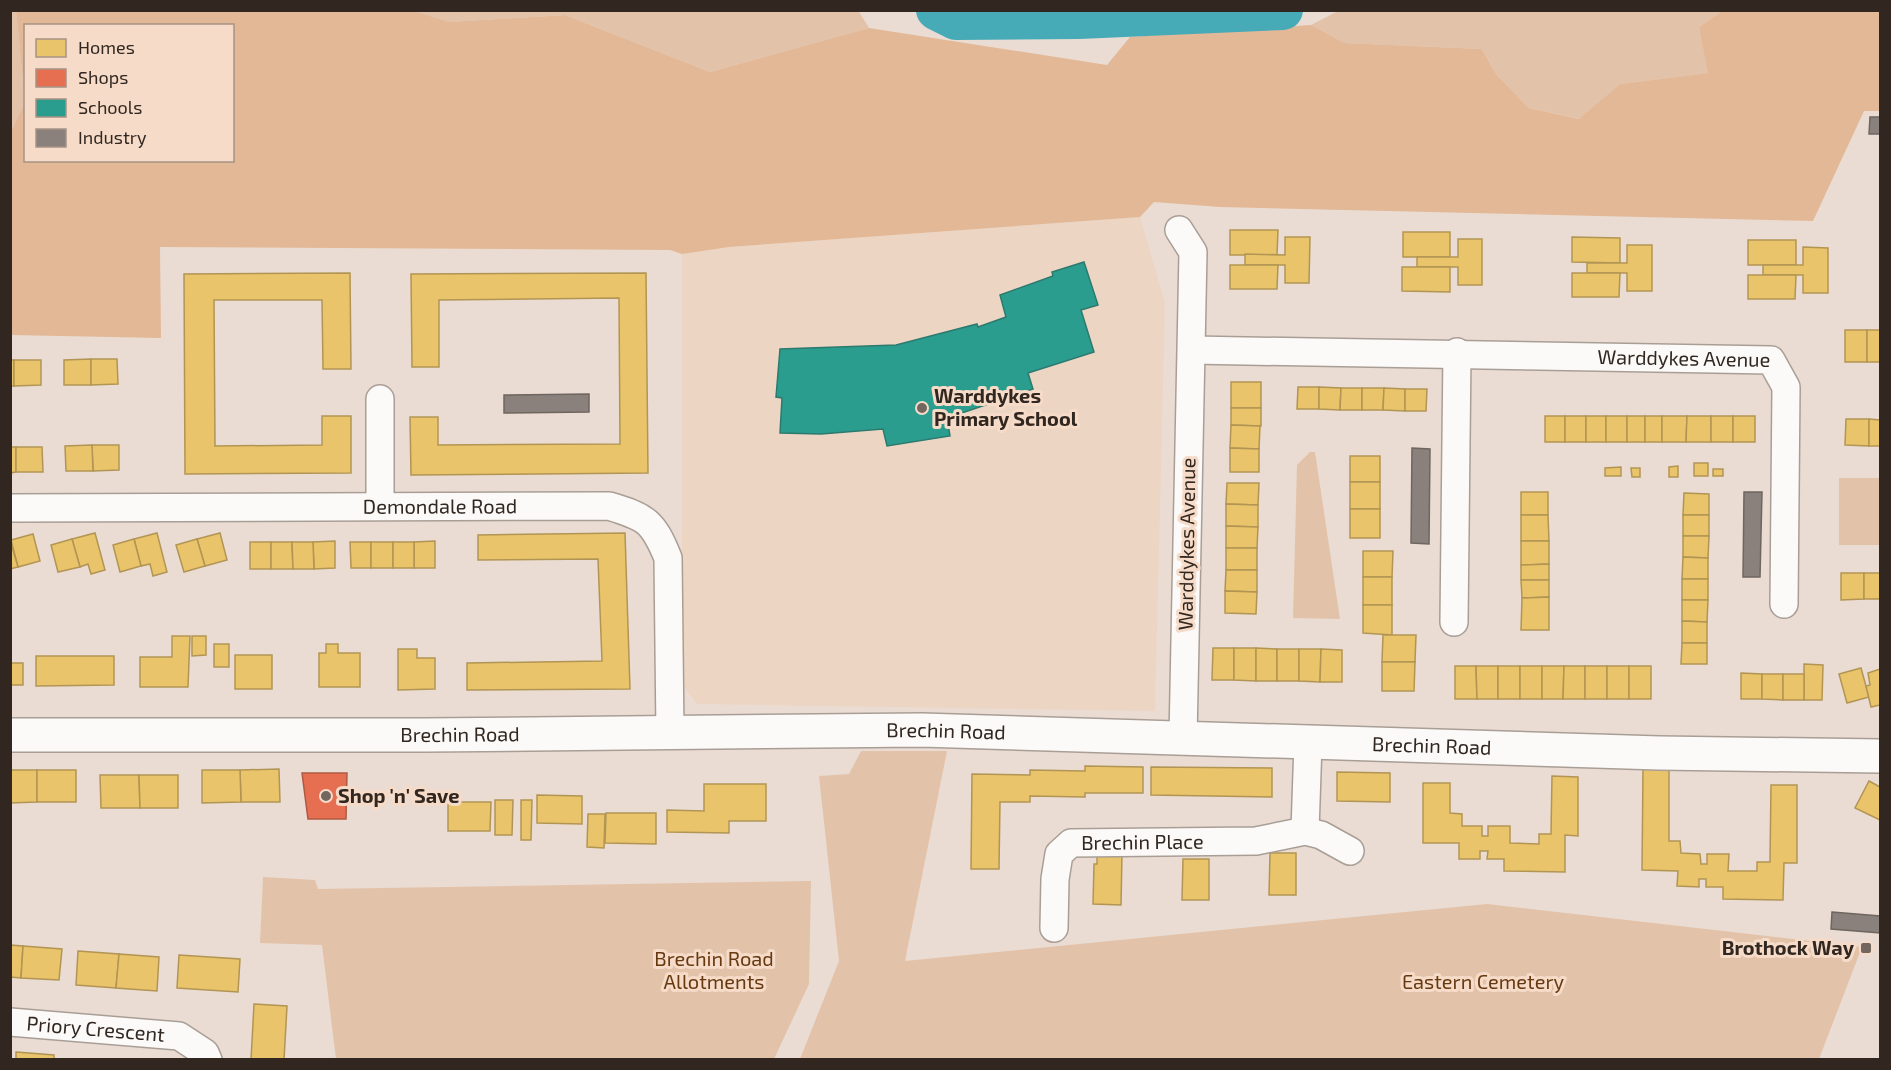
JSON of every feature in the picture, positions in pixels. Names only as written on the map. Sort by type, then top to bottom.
[{"type":"street","name":"Warddykes Avenue","points":[[1179,230],[1193,252],[1183,738]]},
{"type":"street","name":"Warddykes Avenue","points":[[1192,350],[1457,352],[1629,359],[1771,360],[1786,387],[1784,604]]},
{"type":"street","points":[[1454,622],[1457,352]]},
{"type":"street","points":[[380,399],[380,505]]},
{"type":"street","name":"Demondale Road","points":[[10,508],[609,506],[642,516],[659,535],[668,558],[670,734]]},
{"type":"street","name":"Brechin Road","points":[[10,735],[670,734],[922,730],[1659,753],[1881,756]]},
{"type":"street","points":[[1308,743],[1305,831],[1330,839],[1350,851]]},
{"type":"street","name":"Brechin Place","points":[[1054,928],[1055,879],[1059,854],[1071,843],[1256,841],[1305,831]]},
{"type":"street","name":"Priory Crescent","points":[[10,1022],[179,1036],[205,1053],[208,1059]]},
{"type":"shaded area","points":[[410,10],[449,22],[565,15],[710,72],[869,28],[1107,65],[1130,37],[1311,25],[1345,43],[1482,49],[1496,74],[1529,108],[1579,119],[1620,84],[1708,73],[1699,27],[1722,11],[1880,11],[1880,111],[1864,111],[1813,221],[1220,207],[1154,202],[1140,217],[729,247],[682,254],[670,250],[160,247],[161,338],[11,335],[11,131],[24,104],[24,162],[234,162],[234,24],[24,24],[24,92],[16,11]]},
{"type":"shaded area","name":"Warddykes Primary School","points":[[1140,217],[1165,303],[1155,711],[697,704],[683,686],[682,674],[682,254],[729,247]]},
{"type":"green space","points":[[16,10],[24,92],[24,104],[11,131],[10,11]]},
{"type":"green space","points":[[858,10],[869,28],[710,72],[565,15],[449,22],[410,11]]},
{"type":"green space","points":[[1340,10],[1722,11],[1699,27],[1709,73],[1620,84],[1580,119],[1529,108],[1496,74],[1482,49],[1345,43],[1311,25]]},
{"type":"green space","points":[[1310,452],[1315,452],[1340,619],[1293,618],[1297,465]]},
{"type":"green space","points":[[1839,478],[1880,478],[1880,545],[1839,545]]},
{"type":"green space","name":"Eastern Cemetery","points":[[861,751],[947,751],[905,961],[1487,904],[1862,947],[1819,1059],[800,1059],[839,961],[819,776],[849,774]]},
{"type":"green space","name":"Brechin Road Allotments","points":[[263,877],[315,880],[318,889],[811,881],[809,984],[774,1059],[336,1059],[322,945],[260,943]]},
{"type":"building: Homes","points":[[1230,230],[1278,230],[1277,255],[1230,255]]},
{"type":"building: Homes","points":[[1403,232],[1450,232],[1450,257],[1403,257]]},
{"type":"building: Homes","points":[[1285,237],[1310,237],[1309,283],[1285,283],[1285,265],[1245,265],[1245,254],[1285,255]]},
{"type":"building: Homes","points":[[1572,237],[1620,238],[1620,263],[1572,262]]},
{"type":"building: Homes","points":[[1458,239],[1482,239],[1482,285],[1458,285],[1458,267],[1417,267],[1417,257],[1458,257]]},
{"type":"building: Homes","points":[[1748,240],[1796,240],[1796,265],[1748,265]]},
{"type":"building: Homes","points":[[1627,245],[1652,245],[1652,291],[1627,291],[1627,273],[1587,273],[1587,263],[1627,263]]},
{"type":"building: Homes","points":[[1803,247],[1828,248],[1828,293],[1803,293],[1803,275],[1763,275],[1763,265],[1803,265]]},
{"type":"building: Homes","points":[[1230,265],[1278,265],[1277,289],[1230,289]]},
{"type":"building: Homes","points":[[1402,267],[1450,267],[1450,292],[1402,291]]},
{"type":"building: Homes","points":[[350,273],[351,369],[323,369],[322,300],[214,300],[215,446],[322,445],[322,416],[351,416],[351,473],[185,474],[184,274]]},
{"type":"building: Homes","points":[[646,273],[648,473],[411,475],[410,417],[438,417],[438,445],[620,444],[619,298],[439,300],[439,367],[412,367],[411,274]]},
{"type":"building: Homes","points":[[1572,273],[1620,273],[1619,297],[1572,297]]},
{"type":"building: Homes","points":[[1748,275],[1796,275],[1795,299],[1748,299]]},
{"type":"building: Homes","points":[[1845,330],[1867,330],[1867,362],[1845,362]]},
{"type":"building: Homes","points":[[1867,330],[1880,330],[1880,362],[1867,362]]},
{"type":"building: Homes","points":[[91,359],[91,385],[64,385],[64,360]]},
{"type":"building: Homes","points":[[91,359],[117,359],[118,384],[91,385]]},
{"type":"building: Homes","points":[[10,360],[14,360],[14,386],[10,386]]},
{"type":"building: Homes","points":[[14,360],[41,360],[41,385],[14,386]]},
{"type":"building: Homes","points":[[1231,382],[1261,382],[1261,408],[1231,408]]},
{"type":"building: Homes","points":[[1298,387],[1319,387],[1319,409],[1297,409]]},
{"type":"building: Homes","points":[[1319,387],[1341,388],[1340,410],[1319,409]]},
{"type":"building: Homes","points":[[1341,388],[1362,388],[1362,410],[1340,410]]},
{"type":"building: Homes","points":[[1362,388],[1384,388],[1383,410],[1362,410]]},
{"type":"building: Homes","points":[[1384,388],[1405,389],[1405,411],[1383,410]]},
{"type":"building: Homes","points":[[1405,389],[1427,389],[1426,411],[1405,411]]},
{"type":"building: Homes","points":[[1231,408],[1261,408],[1261,426],[1231,425]]},
{"type":"building: Homes","points":[[1545,416],[1565,416],[1565,442],[1545,442]]},
{"type":"building: Homes","points":[[1565,416],[1586,416],[1586,442],[1565,442]]},
{"type":"building: Homes","points":[[1586,416],[1606,416],[1606,442],[1586,442]]},
{"type":"building: Homes","points":[[1606,416],[1627,416],[1627,442],[1606,442]]},
{"type":"building: Homes","points":[[1627,416],[1645,416],[1645,442],[1627,442]]},
{"type":"building: Homes","points":[[1645,416],[1662,416],[1662,442],[1645,442]]},
{"type":"building: Homes","points":[[1662,416],[1687,416],[1686,442],[1662,442]]},
{"type":"building: Homes","points":[[1687,416],[1711,416],[1711,442],[1686,442]]},
{"type":"building: Homes","points":[[1711,416],[1733,416],[1733,442],[1711,442]]},
{"type":"building: Homes","points":[[1733,416],[1755,416],[1755,442],[1733,442]]},
{"type":"building: Homes","points":[[1846,419],[1869,419],[1869,446],[1845,445]]},
{"type":"building: Homes","points":[[1869,419],[1880,420],[1880,446],[1869,446]]},
{"type":"building: Homes","points":[[1231,425],[1260,426],[1259,449],[1230,448]]},
{"type":"building: Homes","points":[[92,445],[119,445],[119,470],[93,471]]},
{"type":"building: Homes","points":[[92,445],[93,471],[66,471],[65,446]]},
{"type":"building: Homes","points":[[10,447],[16,447],[16,472],[10,473]]},
{"type":"building: Homes","points":[[16,447],[42,447],[43,472],[16,472]]},
{"type":"building: Homes","points":[[1230,448],[1259,449],[1259,472],[1230,472]]},
{"type":"building: Homes","points":[[1350,456],[1380,456],[1380,482],[1350,482]]},
{"type":"building: Homes","points":[[1694,463],[1708,463],[1708,476],[1694,476]]},
{"type":"building: Homes","points":[[1678,466],[1678,477],[1669,477],[1669,467]]},
{"type":"building: Homes","points":[[1621,467],[1621,476],[1605,476],[1605,468]]},
{"type":"building: Homes","points":[[1631,468],[1640,468],[1640,477],[1632,477]]},
{"type":"building: Homes","points":[[1713,469],[1723,469],[1723,476],[1713,476]]},
{"type":"building: Homes","points":[[1350,482],[1380,482],[1380,509],[1350,509]]},
{"type":"building: Homes","points":[[1227,483],[1259,483],[1258,505],[1226,504]]},
{"type":"building: Homes","points":[[1521,492],[1548,492],[1548,515],[1521,515]]},
{"type":"building: Homes","points":[[1684,493],[1709,494],[1709,515],[1683,515]]},
{"type":"building: Homes","points":[[1226,504],[1258,505],[1258,527],[1226,526]]},
{"type":"building: Homes","points":[[1350,509],[1380,509],[1380,538],[1350,538]]},
{"type":"building: Homes","points":[[1521,515],[1548,515],[1549,541],[1521,541]]},
{"type":"building: Homes","points":[[1683,515],[1709,515],[1709,536],[1683,536]]},
{"type":"building: Homes","points":[[1226,526],[1258,527],[1257,548],[1226,548]]},
{"type":"building: Homes","points":[[95,533],[105,570],[91,574],[88,564],[80,567],[72,539]]},
{"type":"building: Homes","points":[[157,533],[167,572],[153,576],[150,564],[141,566],[134,539]]},
{"type":"building: Homes","points":[[220,533],[227,560],[205,566],[197,539]]},
{"type":"building: Homes","points":[[625,533],[630,689],[467,690],[467,663],[602,661],[598,559],[478,560],[478,535]]},
{"type":"building: Homes","points":[[33,534],[40,561],[18,567],[11,540]]},
{"type":"building: Homes","points":[[1683,536],[1709,536],[1708,558],[1683,557]]},
{"type":"building: Homes","points":[[72,539],[80,567],[58,572],[51,545]]},
{"type":"building: Homes","points":[[134,539],[141,566],[120,572],[113,545]]},
{"type":"building: Homes","points":[[197,539],[205,566],[184,572],[176,545]]},
{"type":"building: Homes","points":[[10,540],[18,567],[10,569]]},
{"type":"building: Homes","points":[[335,541],[335,568],[314,569],[313,542]]},
{"type":"building: Homes","points":[[435,541],[435,568],[414,568],[414,542]]},
{"type":"building: Homes","points":[[1521,541],[1549,541],[1549,564],[1521,565]]},
{"type":"building: Homes","points":[[250,542],[271,542],[271,569],[250,569]]},
{"type":"building: Homes","points":[[271,542],[292,542],[293,569],[271,569]]},
{"type":"building: Homes","points":[[292,542],[313,542],[314,569],[293,569]]},
{"type":"building: Homes","points":[[350,542],[371,542],[371,568],[351,568]]},
{"type":"building: Homes","points":[[371,542],[393,542],[393,568],[371,568]]},
{"type":"building: Homes","points":[[393,542],[414,542],[414,568],[393,568]]},
{"type":"building: Homes","points":[[1226,548],[1257,548],[1257,570],[1226,570]]},
{"type":"building: Homes","points":[[1363,551],[1393,551],[1392,577],[1363,577]]},
{"type":"building: Homes","points":[[1683,557],[1708,558],[1708,579],[1682,579]]},
{"type":"building: Homes","points":[[1549,564],[1549,580],[1521,580],[1521,565]]},
{"type":"building: Homes","points":[[1226,570],[1257,570],[1257,592],[1225,591]]},
{"type":"building: Homes","points":[[1841,573],[1864,573],[1864,599],[1841,600]]},
{"type":"building: Homes","points":[[1864,573],[1880,573],[1880,599],[1864,599]]},
{"type":"building: Homes","points":[[1363,577],[1392,577],[1392,605],[1363,605]]},
{"type":"building: Homes","points":[[1682,579],[1708,579],[1708,600],[1682,600]]},
{"type":"building: Homes","points":[[1521,580],[1549,580],[1549,597],[1522,598]]},
{"type":"building: Homes","points":[[1225,591],[1257,592],[1256,614],[1225,613]]},
{"type":"building: Homes","points":[[1549,597],[1549,630],[1521,630],[1522,598]]},
{"type":"building: Homes","points":[[1682,600],[1708,600],[1707,622],[1682,621]]},
{"type":"building: Homes","points":[[1363,605],[1392,605],[1392,635],[1363,633]]},
{"type":"building: Homes","points":[[1682,621],[1707,622],[1707,643],[1682,643]]},
{"type":"building: Homes","points":[[1383,635],[1416,635],[1415,662],[1382,662]]},
{"type":"building: Homes","points":[[172,636],[190,636],[188,687],[140,687],[140,657],[172,657]]},
{"type":"building: Homes","points":[[192,636],[206,636],[206,655],[192,656]]},
{"type":"building: Homes","points":[[1682,643],[1707,643],[1707,664],[1681,664]]},
{"type":"building: Homes","points":[[214,644],[229,644],[229,667],[214,667]]},
{"type":"building: Homes","points":[[326,644],[338,644],[338,653],[360,653],[360,687],[319,687],[319,653],[326,653]]},
{"type":"building: Homes","points":[[1213,648],[1234,648],[1234,680],[1212,680]]},
{"type":"building: Homes","points":[[1234,648],[1256,648],[1256,681],[1234,680]]},
{"type":"building: Homes","points":[[1256,648],[1277,649],[1277,681],[1256,681]]},
{"type":"building: Homes","points":[[398,649],[417,649],[417,658],[435,658],[435,689],[398,690]]},
{"type":"building: Homes","points":[[1277,649],[1299,649],[1299,681],[1277,681]]},
{"type":"building: Homes","points":[[1299,649],[1321,649],[1320,682],[1299,681]]},
{"type":"building: Homes","points":[[1321,649],[1342,650],[1342,682],[1320,682]]},
{"type":"building: Homes","points":[[235,655],[272,655],[272,689],[235,689]]},
{"type":"building: Homes","points":[[36,656],[114,656],[114,685],[36,686]]},
{"type":"building: Homes","points":[[1382,662],[1415,662],[1414,691],[1382,691]]},
{"type":"building: Homes","points":[[10,663],[23,663],[23,685],[10,685]]},
{"type":"building: Homes","points":[[1804,664],[1823,665],[1822,700],[1804,700]]},
{"type":"building: Homes","points":[[1455,666],[1476,666],[1477,699],[1455,699]]},
{"type":"building: Homes","points":[[1476,666],[1498,666],[1498,699],[1477,699]]},
{"type":"building: Homes","points":[[1498,666],[1520,666],[1520,699],[1498,699]]},
{"type":"building: Homes","points":[[1520,666],[1542,666],[1542,699],[1520,699]]},
{"type":"building: Homes","points":[[1542,666],[1564,666],[1563,699],[1542,699]]},
{"type":"building: Homes","points":[[1564,666],[1585,666],[1585,699],[1563,699]]},
{"type":"building: Homes","points":[[1585,666],[1607,666],[1607,699],[1585,699]]},
{"type":"building: Homes","points":[[1607,666],[1629,666],[1629,699],[1607,699]]},
{"type":"building: Homes","points":[[1629,666],[1651,666],[1651,699],[1629,699]]},
{"type":"building: Homes","points":[[1861,668],[1869,697],[1847,703],[1839,674]]},
{"type":"building: Homes","points":[[1880,669],[1880,705],[1871,707],[1866,686],[1870,685],[1868,673]]},
{"type":"building: Homes","points":[[1741,673],[1762,674],[1762,699],[1741,699]]},
{"type":"building: Homes","points":[[1762,674],[1783,674],[1783,700],[1762,699]]},
{"type":"building: Homes","points":[[1783,674],[1804,674],[1804,700],[1783,700]]},
{"type":"building: Homes","points":[[1085,766],[1143,767],[1143,793],[1085,793],[1085,797],[1030,796],[1030,802],[1000,802],[999,869],[971,869],[972,774],[1030,775],[1030,770],[1085,771]]},
{"type":"building: Homes","points":[[1151,767],[1272,768],[1272,797],[1151,795]]},
{"type":"building: Homes","points":[[279,769],[280,802],[241,802],[240,770]]},
{"type":"building: Homes","points":[[1643,769],[1669,769],[1669,841],[1680,841],[1681,853],[1700,854],[1701,864],[1707,864],[1707,854],[1729,854],[1728,871],[1757,871],[1757,862],[1770,862],[1771,785],[1797,785],[1797,863],[1784,863],[1783,900],[1723,899],[1723,887],[1706,887],[1706,879],[1699,879],[1699,887],[1677,886],[1678,871],[1642,870]]},
{"type":"building: Homes","points":[[10,770],[37,770],[37,802],[10,803]]},
{"type":"building: Homes","points":[[37,770],[76,770],[76,802],[37,802]]},
{"type":"building: Homes","points":[[202,770],[240,770],[241,802],[202,803]]},
{"type":"building: Homes","points":[[1337,772],[1390,773],[1390,802],[1337,801]]},
{"type":"building: Homes","points":[[100,775],[139,775],[140,808],[101,808]]},
{"type":"building: Homes","points":[[139,775],[178,775],[178,808],[140,808]]},
{"type":"building: Homes","points":[[1552,776],[1578,777],[1578,836],[1565,835],[1565,872],[1504,871],[1504,859],[1487,859],[1488,851],[1480,851],[1480,859],[1459,859],[1459,843],[1423,843],[1423,783],[1450,783],[1450,813],[1462,814],[1462,826],[1482,826],[1482,836],[1488,836],[1488,826],[1510,826],[1510,843],[1539,844],[1539,834],[1551,834]]},
{"type":"building: Homes","points":[[1869,781],[1880,787],[1880,820],[1855,808]]},
{"type":"building: Homes","points":[[704,784],[766,784],[766,821],[729,821],[729,833],[667,832],[667,810],[704,811]]},
{"type":"building: Homes","points":[[537,795],[582,796],[582,824],[537,823]]},
{"type":"building: Homes","points":[[495,800],[513,800],[512,835],[495,835]]},
{"type":"building: Homes","points":[[521,800],[532,800],[531,840],[521,840]]},
{"type":"building: Homes","points":[[448,802],[491,802],[490,831],[448,831]]},
{"type":"building: Homes","points":[[606,813],[656,813],[656,844],[605,843]]},
{"type":"building: Homes","points":[[588,814],[605,814],[604,848],[587,847]]},
{"type":"building: Homes","points":[[1097,853],[1122,853],[1121,905],[1093,904],[1094,864],[1097,864]]},
{"type":"building: Homes","points":[[1270,853],[1296,853],[1296,895],[1269,895]]},
{"type":"building: Homes","points":[[1183,859],[1209,859],[1209,900],[1182,900]]},
{"type":"building: Homes","points":[[10,945],[23,946],[21,978],[10,977]]},
{"type":"building: Homes","points":[[23,946],[62,949],[59,980],[21,978]]},
{"type":"building: Homes","points":[[78,951],[119,954],[116,988],[76,985]]},
{"type":"building: Homes","points":[[119,954],[159,957],[157,991],[116,988]]},
{"type":"building: Homes","points":[[179,955],[240,959],[238,992],[177,988]]},
{"type":"building: Homes","points":[[254,1004],[287,1006],[284,1060],[251,1060]]},
{"type":"building: Homes","points":[[16,1052],[54,1055],[54,1060],[16,1060]]},
{"type":"building: Shops","name":"Shop 'n' Save","points":[[302,773],[347,773],[346,819],[308,819]]},
{"type":"building: Schools","points":[[1084,262],[1098,305],[1081,310],[1094,352],[1028,373],[1033,389],[947,418],[950,436],[887,446],[883,429],[821,434],[780,433],[782,398],[776,397],[780,349],[896,345],[977,324],[978,327],[1006,317],[1000,295],[1053,276],[1052,272]]},
{"type":"building: Industry","points":[[1870,117],[1880,117],[1880,134],[1869,134]]},
{"type":"building: Industry","points":[[589,394],[589,412],[504,413],[504,395]]},
{"type":"building: Industry","points":[[1412,448],[1430,449],[1429,544],[1411,543]]},
{"type":"building: Industry","points":[[1744,492],[1762,492],[1760,577],[1743,577]]},
{"type":"building: Industry","points":[[1832,912],[1880,916],[1880,933],[1831,929]]},
{"type":"waterway","points":[[936,10],[956,20],[1079,19],[1283,10]]},
{"type":"place","name":"Warddykes Primary School","points":[[922,408]]},
{"type":"place","name":"Shop 'n' Save","points":[[326,796]]},
{"type":"place","name":"Brothock Way","points":[[1866,948]]}]
